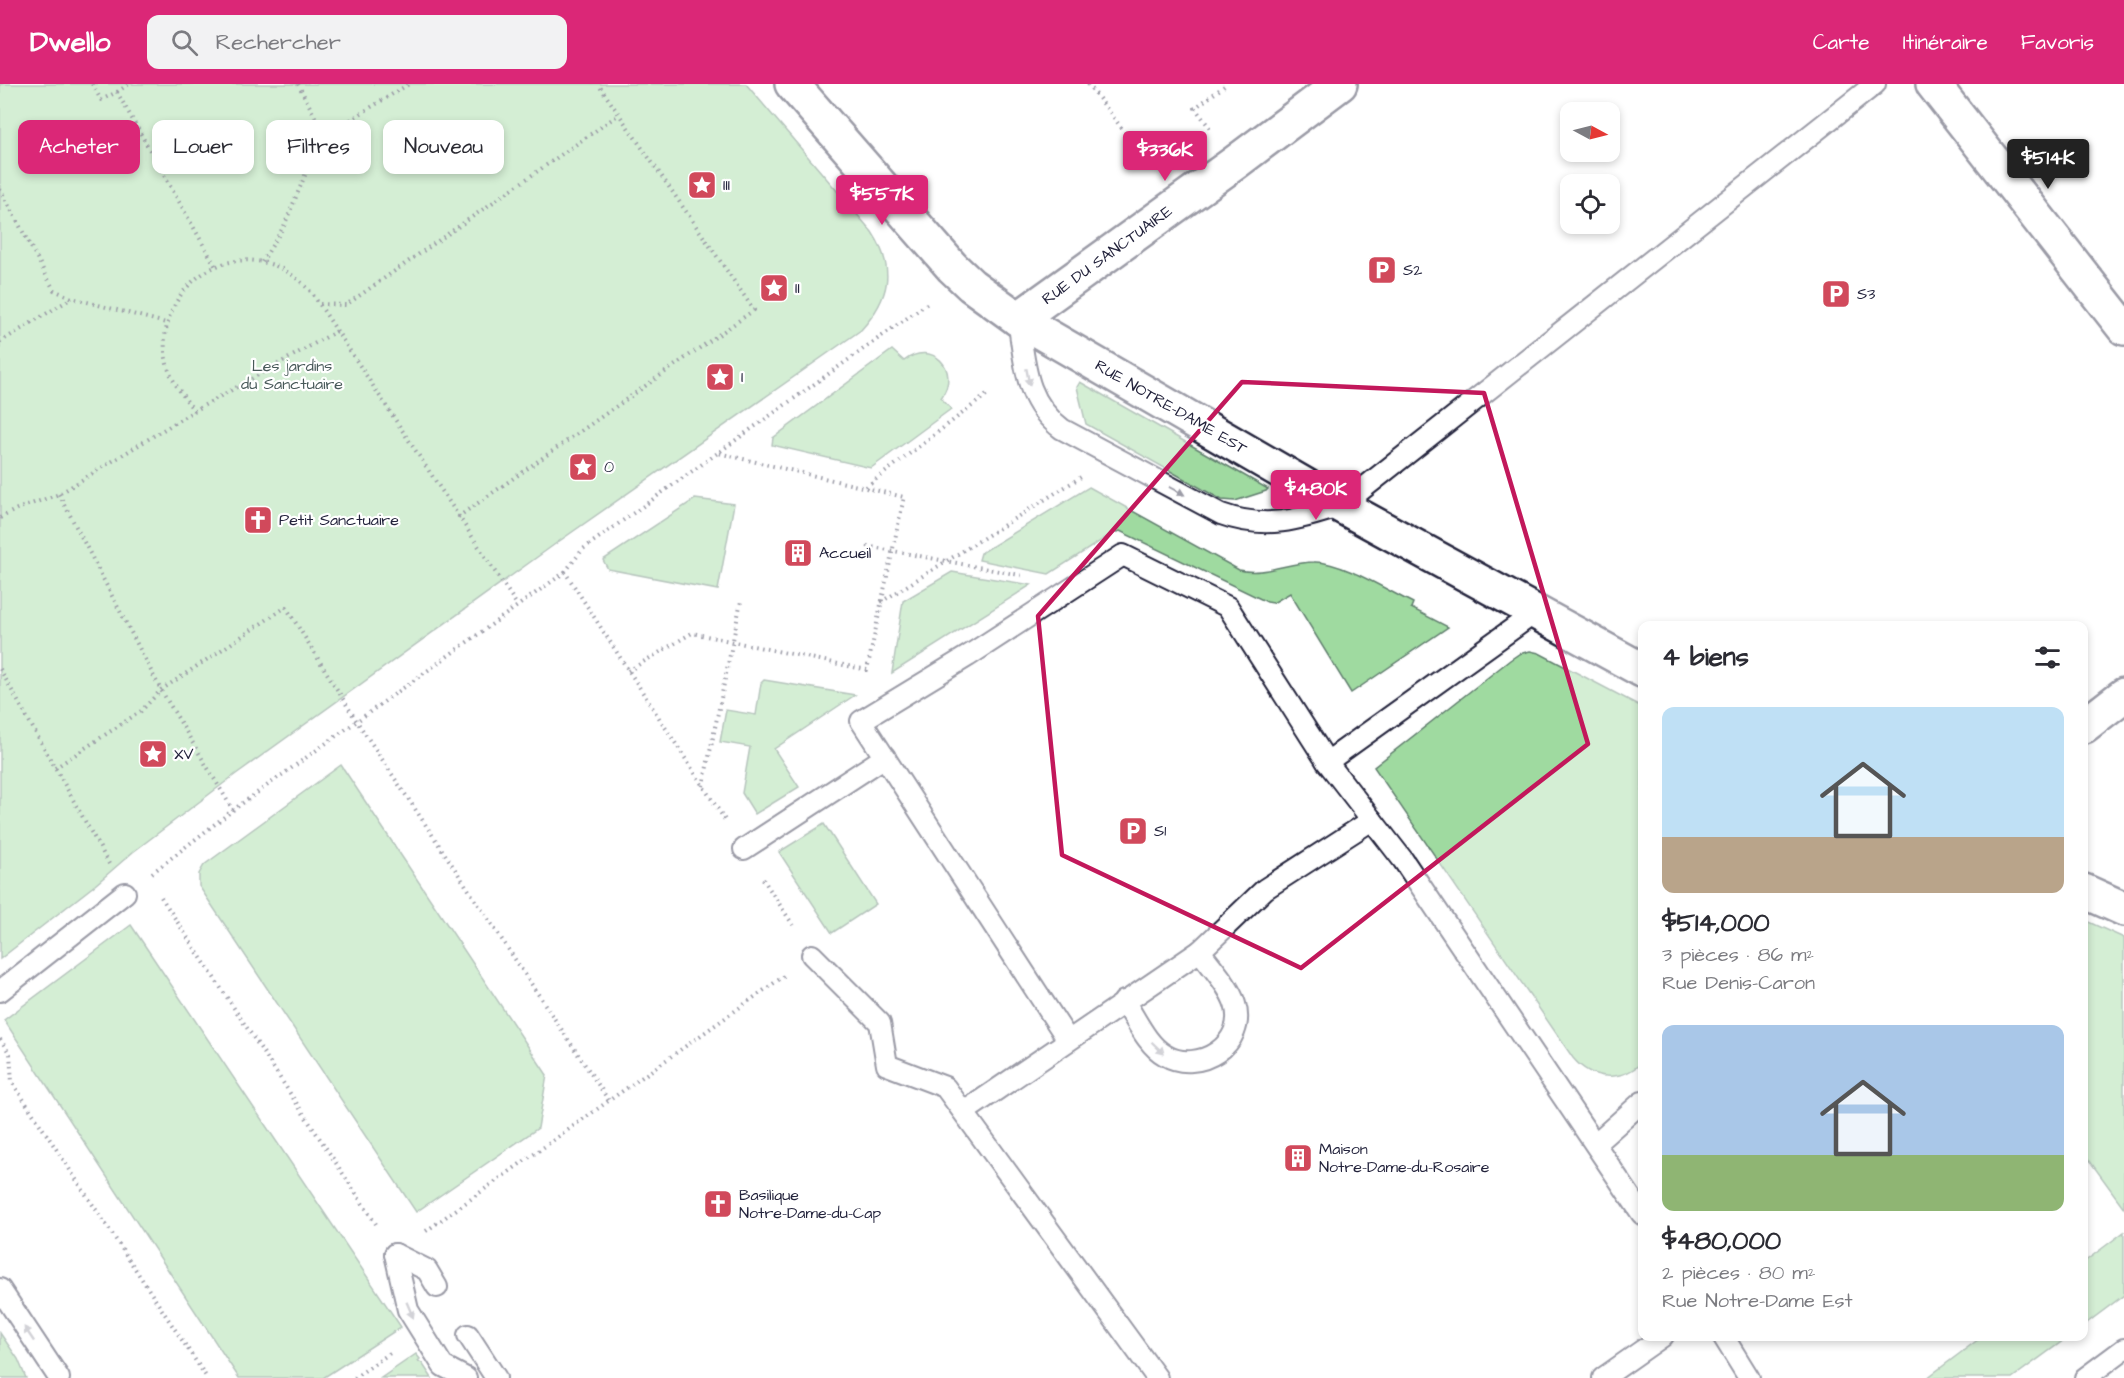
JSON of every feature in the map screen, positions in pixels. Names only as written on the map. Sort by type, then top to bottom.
[{"type":"street","name":"RUE NOTRE-DAME EST","points":[[792,84],[963,278],[1018,319],[1341,506],[1638,668]]},
{"type":"street","name":"RUE DU SANCTUAIRE","points":[[1018,319],[1340,84]]},
{"type":"street","points":[[1933,84],[2124,328]]},
{"type":"street","points":[[2088,723],[2124,695]]},
{"type":"street","points":[[2088,893],[2124,909]]},
{"type":"lane","points":[[1018,319],[1031,390],[1049,419],[1069,433],[1221,514],[1240,521],[1282,522],[1305,519],[1341,506],[1875,84]]},
{"type":"lane","points":[[1068,1040],[861,721],[1123,555],[1228,607],[1326,762],[1403,860],[1638,1208]]},
{"type":"lane","points":[[1326,762],[1536,612]]},
{"type":"lane","points":[[744,849],[885,758]]},
{"type":"lane","points":[[964,1112],[1200,951],[1266,889],[1372,820]]},
{"type":"lane","points":[[0,991],[125,893]]},
{"type":"lane","points":[[1124,1001],[1154,1047],[1165,1055],[1188,1062],[1201,1061],[1213,1056],[1230,1038],[1237,1013],[1230,994],[1200,951]]},
{"type":"lane","points":[[812,955],[880,1023],[887,1065],[945,1087],[1157,1378]]},
{"type":"lane","points":[[1596,1143],[1638,1106]]},
{"type":"lane","points":[[395,1254],[427,1270],[437,1287]]},
{"type":"lane","points":[[395,1254],[408,1310],[443,1366],[466,1378]]},
{"type":"lane","points":[[0,1289],[59,1378]]},
{"type":"lane","points":[[468,1335],[496,1378]]},
{"type":"lane","points":[[1603,1378],[1656,1341]]},
{"type":"lane","points":[[1726,1341],[1749,1378]]},
{"type":"lane","points":[[2085,1378],[2124,1349]]},
{"type":"path","points":[[92,84],[101,100],[129,84]]},
{"type":"path","points":[[298,84],[317,120]]},
{"type":"path","points":[[350,120],[409,84]]},
{"type":"path","points":[[459,517],[754,310],[598,84]]},
{"type":"path","points":[[1088,84],[1179,203]]},
{"type":"path","points":[[1227,84],[1195,108],[1236,162]]},
{"type":"path","points":[[117,92],[216,267]]},
{"type":"path","points":[[320,304],[346,305],[618,115]]},
{"type":"path","points":[[262,262],[284,226],[306,174]]},
{"type":"path","points":[[0,189],[54,290],[72,298],[166,323]]},
{"type":"path","points":[[194,411],[173,381],[166,361],[164,339],[166,323],[176,301],[188,285],[216,267],[242,261],[262,262],[281,268],[298,278],[320,304],[517,605]]},
{"type":"path","points":[[0,669],[125,893],[356,720],[565,572],[583,549],[963,278]]},
{"type":"path","points":[[0,342],[72,298]]},
{"type":"path","points":[[0,518],[17,509],[59,494],[194,411],[337,331]]},
{"type":"path","points":[[866,487],[989,393]]},
{"type":"path","points":[[628,671],[692,633],[867,670],[904,497],[718,453]]},
{"type":"path","points":[[880,603],[1084,475]]},
{"type":"path","points":[[59,494],[161,690],[233,810]]},
{"type":"path","points":[[867,546],[1041,579],[1056,599]]},
{"type":"path","points":[[147,877],[395,1254],[812,955],[565,572]]},
{"type":"path","points":[[703,787],[741,601]]},
{"type":"path","points":[[54,768],[141,711],[161,690],[286,607],[356,720],[609,1101]]},
{"type":"path","points":[[0,1040],[10,1054],[12,1082],[207,1378]]},
{"type":"path","points":[[354,1378],[396,1349]]},
{"type":"highlighted area","points":[[1242,382],[1484,393],[1588,744],[1301,968],[1062,855],[1038,616]]},
{"type":"green space","name":"Les jardins du Sanctuaire","points":[[0,84],[746,84],[872,232],[880,246],[887,271],[884,295],[861,330],[558,542],[236,774],[133,852],[95,885],[0,959]]},
{"type":"green space","points":[[892,350],[904,361],[914,355],[924,353],[940,360],[946,368],[948,377],[947,387],[941,398],[951,409],[871,468],[772,445],[773,438]]},
{"type":"green space","points":[[1080,382],[1268,489],[1235,501],[1222,500],[1086,424],[1077,387]]},
{"type":"green space","points":[[1089,487],[1239,570],[1258,571],[1314,562],[1337,566],[1413,603],[1411,608],[1448,627],[1351,693],[1290,593],[1273,603],[1267,602],[1120,531],[1113,533],[1049,574],[979,560],[981,553]]},
{"type":"green space","points":[[695,499],[734,504],[718,590],[608,569],[603,560]]},
{"type":"green space","points":[[952,572],[1031,585],[892,673],[903,601]]},
{"type":"green space","points":[[1530,651],[1539,653],[1638,705],[1638,1066],[1616,1076],[1598,1075],[1581,1066],[1573,1058],[1374,767],[1519,654]]},
{"type":"green space","points":[[764,680],[855,695],[774,749],[799,787],[755,814],[742,793],[750,747],[720,742],[726,710],[756,715],[761,683]]},
{"type":"green space","points":[[341,765],[547,1075],[538,1128],[416,1212],[199,886],[199,874],[204,865]]},
{"type":"green space","points":[[824,824],[876,904],[832,933],[779,852]]},
{"type":"green space","points":[[2088,922],[2124,938],[2124,1208],[2088,1158]]},
{"type":"green space","points":[[131,925],[401,1327],[323,1378],[239,1378],[4,1020]]},
{"type":"green space","points":[[2124,1232],[2124,1295],[2088,1322],[2088,1259]]},
{"type":"green space","points":[[0,1333],[18,1359],[26,1378],[0,1378]]},
{"type":"green space","points":[[1976,1341],[2063,1341],[2012,1378],[1927,1378]]},
{"type":"green space","points":[[416,1354],[420,1359],[418,1361],[422,1363],[432,1378],[381,1378]]},
{"type":"place","name":"III","points":[[702,185]]},
{"type":"place","name":"S2","points":[[1382,270]]},
{"type":"place","name":"II","points":[[774,288]]},
{"type":"place","name":"S3","points":[[1836,294]]},
{"type":"place","name":"I","points":[[720,377]]},
{"type":"place","name":"0","points":[[583,467]]},
{"type":"place","name":"Petit Sanctuaire","points":[[258,520]]},
{"type":"place","name":"Accueil","points":[[798,553]]},
{"type":"place","name":"XV","points":[[153,754]]},
{"type":"place","name":"S1","points":[[1133,831]]},
{"type":"place","name":"Maison Notre-Dame-du-Rosaire","points":[[1298,1158]]},
{"type":"place","name":"Basilique Notre-Dame-du-Cap","points":[[718,1204]]}]
